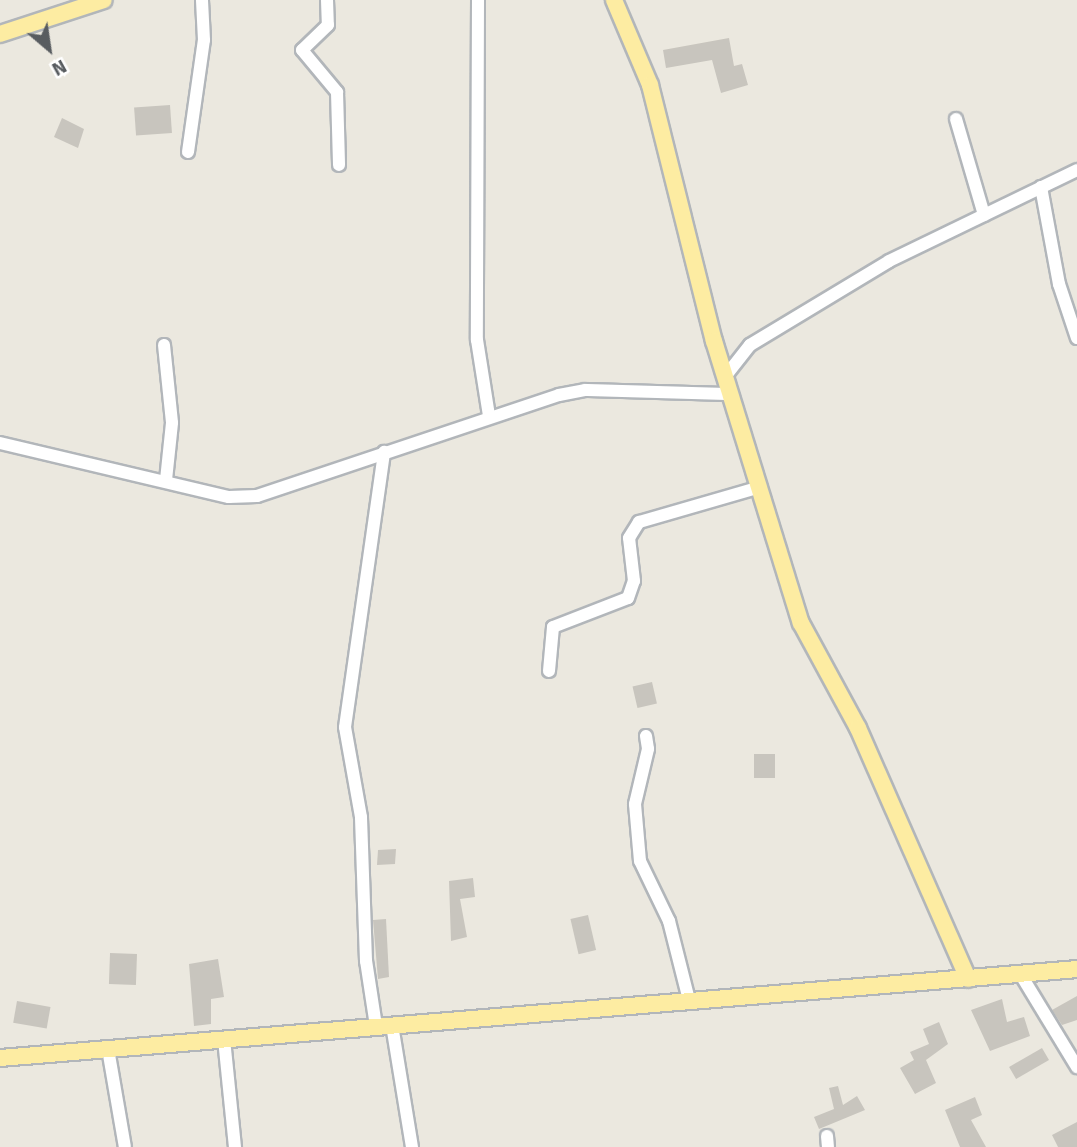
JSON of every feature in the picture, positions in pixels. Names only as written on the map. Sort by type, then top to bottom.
[{"type":"main road","points":[[0,34],[104,0]]},
{"type":"main road","points":[[614,0],[650,85],[724,377],[801,623],[858,728],[968,979]]},
{"type":"main road","points":[[0,1058],[1077,969]]},
{"type":"street","points":[[188,152],[204,40],[202,0]]},
{"type":"street","points":[[327,0],[328,25],[302,50],[337,92],[339,165]]},
{"type":"street","points":[[478,0],[477,340],[489,416]]},
{"type":"street","points":[[957,119],[984,215]]},
{"type":"street","points":[[724,377],[750,345],[889,261],[1077,170]]},
{"type":"street","points":[[1041,187],[1059,284],[1077,338]]},
{"type":"street","points":[[164,345],[172,423],[166,480]]},
{"type":"street","points":[[1,447],[166,480],[229,497],[257,496],[489,416],[585,390],[729,394]]},
{"type":"street","points":[[384,452],[345,727],[361,817],[366,961],[384,1025],[412,1147]]},
{"type":"street","points":[[549,671],[553,627],[628,598],[634,581],[629,538],[639,522],[757,488]]},
{"type":"street","points":[[646,736],[648,749],[635,804],[640,861],[669,921],[689,1000]]},
{"type":"street","points":[[1021,975],[1077,1067]]},
{"type":"street","points":[[224,1039],[235,1147]]},
{"type":"street","points":[[108,1049],[125,1147]]},
{"type":"building","points":[[729,38],[734,66],[742,64],[748,85],[721,93],[712,60],[666,68],[663,50]]},
{"type":"building","points":[[170,105],[172,133],[136,135],[134,108]]},
{"type":"building","points":[[62,118],[84,129],[78,148],[54,137]]},
{"type":"building","points":[[652,682],[657,703],[637,708],[633,686]]},
{"type":"building","points":[[754,754],[775,754],[775,778],[754,778]]},
{"type":"building","points":[[396,849],[395,864],[377,865],[378,850]]},
{"type":"building","points":[[473,878],[475,897],[460,899],[467,937],[451,941],[449,881]]},
{"type":"building","points":[[588,915],[596,950],[579,954],[570,919]]},
{"type":"building","points":[[386,919],[389,977],[378,979],[373,920]]},
{"type":"building","points":[[110,953],[137,954],[136,985],[109,984]]},
{"type":"building","points":[[218,959],[224,997],[211,999],[211,1024],[194,1026],[189,964]]},
{"type":"building","points":[[1077,996],[1077,1020],[1062,1025],[1052,1010]]},
{"type":"building","points":[[1002,999],[1007,1022],[1024,1017],[1030,1036],[990,1051],[971,1010]]},
{"type":"building","points":[[17,1001],[50,1007],[47,1029],[13,1023]]},
{"type":"building","points":[[939,1022],[948,1044],[926,1060],[936,1083],[915,1094],[900,1068],[914,1060],[910,1052],[929,1044],[923,1029]]},
{"type":"building","points":[[1042,1048],[1049,1060],[1016,1079],[1009,1067]]},
{"type":"building","points":[[838,1086],[843,1105],[857,1096],[865,1110],[819,1129],[814,1117],[834,1109],[829,1088]]},
{"type":"building","points":[[975,1097],[982,1115],[971,1120],[986,1147],[960,1147],[945,1110]]},
{"type":"building","points":[[1077,1122],[1077,1147],[1058,1147],[1052,1135]]}]
